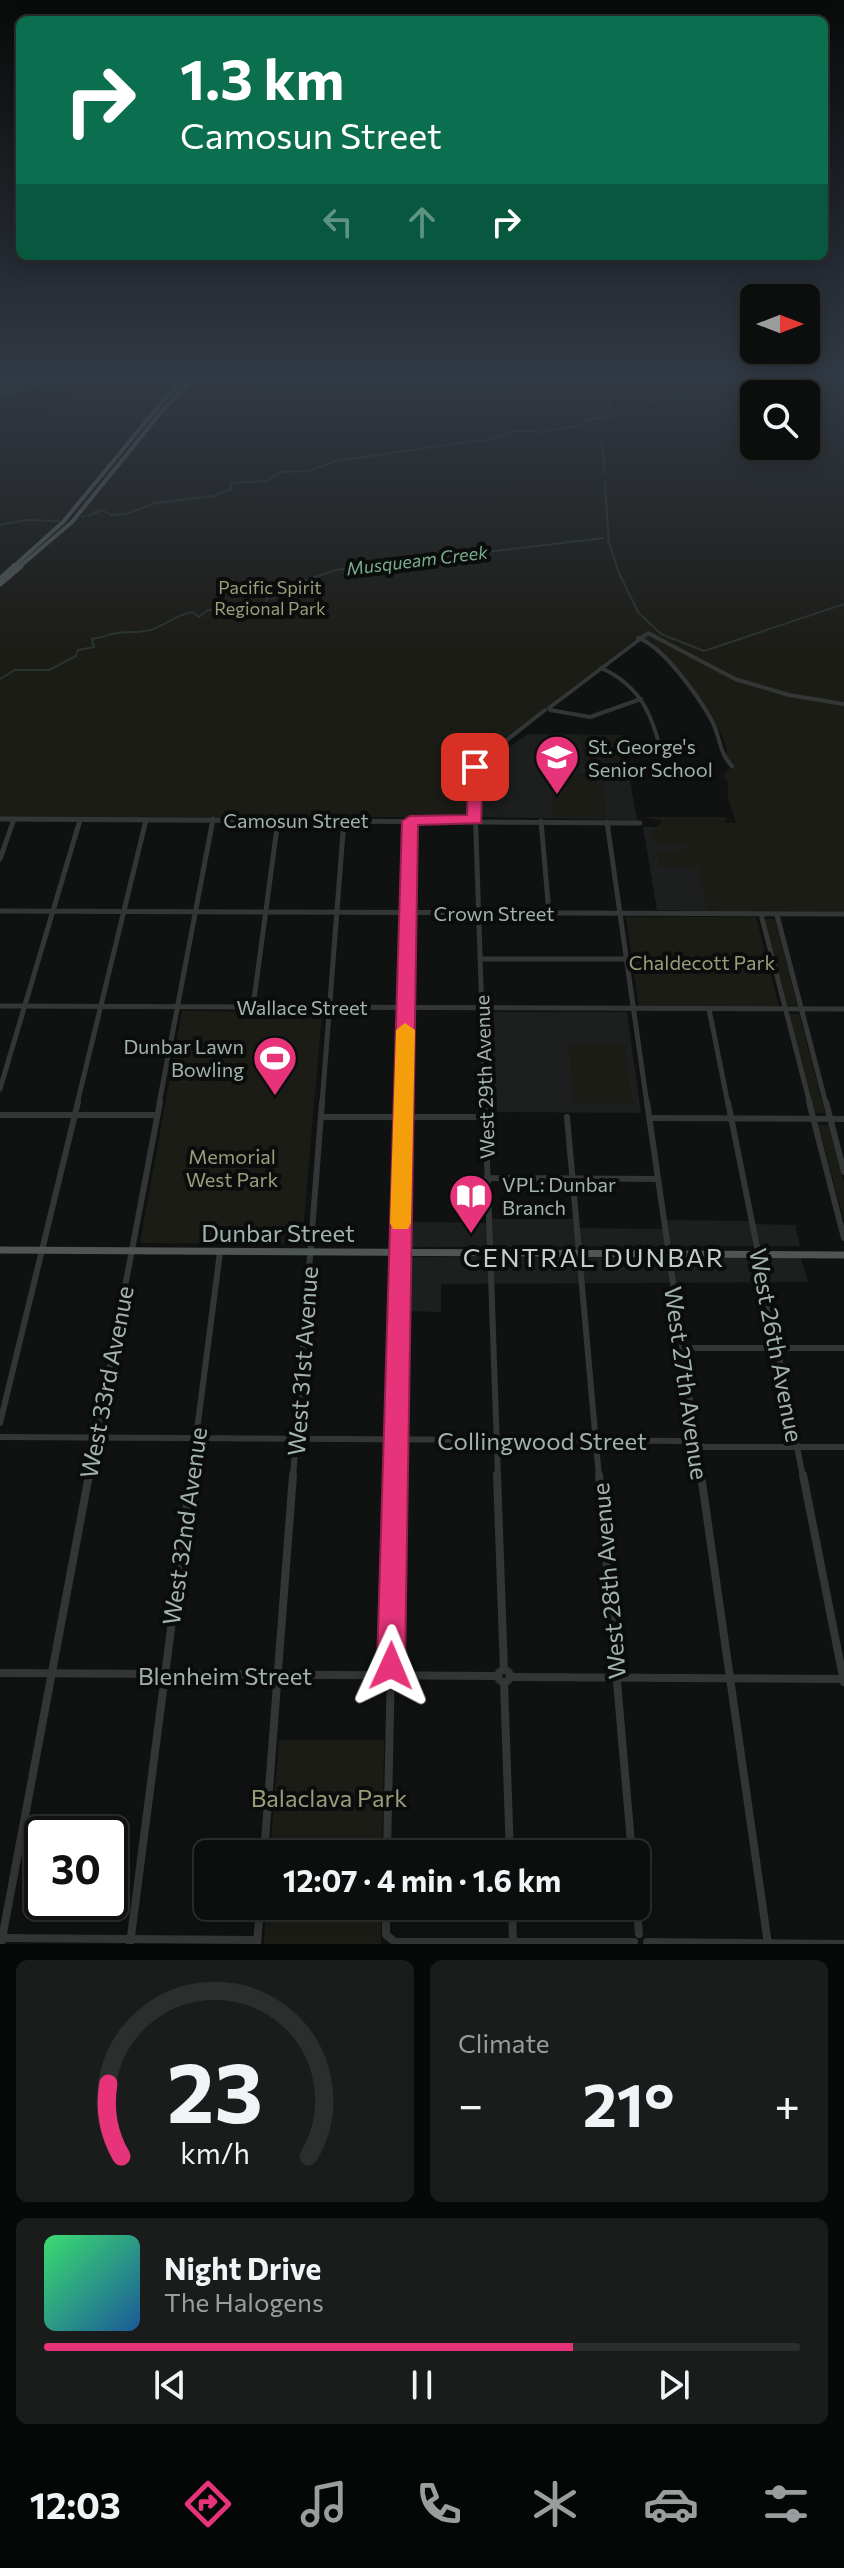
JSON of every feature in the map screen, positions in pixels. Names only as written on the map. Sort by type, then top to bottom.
[{"type":"main road","points":[[0,582],[72,512],[108,468]]},
{"type":"main road","points":[[0,582],[72,522],[116,468]]},
{"type":"main road","name":"Dunbar Street","points":[[0,1250],[844,1255]]},
{"type":"street","points":[[637,638],[653,634],[688,658],[747,683],[844,704]]},
{"type":"street","name":"West 29th Avenue","points":[[510,1840],[475,820],[476,766],[637,638]]},
{"type":"street","points":[[637,638],[650,642],[662,653],[712,721],[725,759],[732,766]]},
{"type":"street","points":[[600,668],[626,678],[653,717],[661,752]]},
{"type":"street","points":[[548,709],[570,717],[592,718],[603,716],[621,703],[641,699]]},
{"type":"street","name":"Camosun Street","points":[[0,819],[640,823]]},
{"type":"street","points":[[0,859],[14,819]]},
{"type":"street","name":"West 33rd Avenue","points":[[1,1940],[213,819]]},
{"type":"street","points":[[0,1089],[80,820]]},
{"type":"street","points":[[0,1423],[146,820]]},
{"type":"street","points":[[253,1007],[278,820]]},
{"type":"street","name":"West 31st Avenue","points":[[265,1840],[344,820]]},
{"type":"street","points":[[387,1840],[410,821]]},
{"type":"street","points":[[541,821],[549,913]]},
{"type":"street","name":"West 27th Avenue","points":[[607,822],[768,1944]]},
{"type":"street","name":"Crown Street","points":[[0,911],[844,915]]},
{"type":"street","points":[[761,914],[844,1238]]},
{"type":"street","points":[[777,915],[844,1172]]},
{"type":"street","points":[[480,959],[626,959]]},
{"type":"street","name":"Wallace Street","points":[[0,1006],[844,1009]]},
{"type":"street","name":"West 26th Avenue","points":[[709,1009],[844,1680]]},
{"type":"street","points":[[0,1115],[156,1115]]},
{"type":"street","points":[[321,1117],[485,1117]]},
{"type":"street","name":"West 28th Avenue","points":[[567,1117],[631,1840]]},
{"type":"street","points":[[651,1118],[844,1119]]},
{"type":"street","points":[[487,1178],[657,1179]]},
{"type":"street","points":[[838,1214],[844,1228]]},
{"type":"street","name":"West 32nd Avenue","points":[[130,1941],[220,1252]]},
{"type":"street","points":[[682,1348],[844,1348]]},
{"type":"street","name":"Collingwood Street","points":[[0,1437],[596,1440],[844,1447]]},
{"type":"street","name":"Blenheim Street","points":[[0,1673],[844,1680]]},
{"type":"street","points":[[1,1940],[257,1942],[259,1920]]},
{"type":"street","points":[[387,1920],[388,1939],[513,1943],[636,1940],[646,1943],[844,1944]]},
{"type":"street","points":[[512,1920],[513,1943]]},
{"type":"shaded area","name":"St. George's Senior School","points":[[528,734],[622,735],[637,820],[482,817],[482,766]]},
{"type":"shaded area","points":[[643,827],[691,827],[708,911],[657,910]]},
{"type":"shaded area","points":[[489,1012],[627,1012],[641,1113],[491,1112]]},
{"type":"shaded area","points":[[492,1219],[573,1219],[574,1228],[662,1229],[667,1220],[750,1221],[751,1224],[795,1225],[800,1246],[408,1247],[403,1243],[404,1222],[492,1223]]},
{"type":"shaded area","points":[[407,1257],[801,1258],[808,1282],[441,1284],[441,1312],[402,1311],[403,1261]]},
{"type":"green space","name":"Pacific Spirit Regional Park","points":[[0,468],[844,468],[844,911],[708,911],[697,865],[693,862],[693,867],[658,866],[657,852],[684,853],[681,849],[690,847],[689,843],[677,848],[675,844],[659,844],[649,834],[663,821],[644,817],[725,817],[728,819],[722,823],[736,823],[727,793],[729,783],[723,776],[732,766],[725,757],[727,750],[721,732],[652,641],[636,639],[474,764],[472,817],[0,818]]},
{"type":"green space","points":[[580,735],[620,736],[625,773],[585,772]]},
{"type":"green space","points":[[550,773],[602,774],[607,818],[553,817]]},
{"type":"green space","name":"Chaldecott Park","points":[[626,917],[756,917],[779,1007],[639,1007]]},
{"type":"green space","points":[[765,919],[775,919],[797,1005],[787,1005]]},
{"type":"green space","name":"Memorial West Park","points":[[182,1011],[322,1012],[302,1244],[140,1243]]},
{"type":"green space","points":[[789,1014],[799,1014],[825,1113],[814,1113]]},
{"type":"green space","points":[[568,1043],[624,1043],[633,1103],[574,1103]]},
{"type":"green space","points":[[818,1125],[829,1125],[844,1183],[844,1220]]},
{"type":"green space","name":"Balaclava Park","points":[[279,1740],[384,1740],[382,1840],[271,1840]]},
{"type":"green space","points":[[265,1920],[381,1920],[381,1944],[264,1944]]},
{"type":"waterway","points":[[88,516],[102,510],[111,515],[126,514],[155,503],[214,496],[231,489],[230,483],[266,481],[281,472],[317,468]]},
{"type":"waterway","points":[[604,468],[605,473]]},
{"type":"waterway","points":[[605,484],[607,513]]},
{"type":"waterway","points":[[607,515],[609,540]]},
{"type":"waterway","points":[[0,525],[26,520],[58,521]]},
{"type":"waterway","name":"Musqueam Creek","points":[[108,635],[146,631],[187,613],[193,612],[199,617],[208,610],[266,603],[267,598],[274,598],[274,591],[336,570],[603,538]]},
{"type":"waterway","name":"Musqueam Creek","points":[[608,539],[619,573],[639,614]]},
{"type":"waterway","name":"Musqueam Creek","points":[[641,615],[661,634],[704,651],[844,604]]},
{"type":"waterway","name":"Musqueam Creek","points":[[0,679],[15,670],[49,670],[76,656],[78,650],[94,647],[92,639],[106,636]]},
{"type":"slow traffic","points":[[401,1223],[405,1030]]},
{"type":"place","name":"St. George's Senior School","points":[[557,796]]},
{"type":"place","name":"Dunbar Lawn Bowling","points":[[275,1097]]},
{"type":"place","name":"VPL: Dunbar Branch","points":[[471,1235]]},
{"type":"district","name":"CENTRAL DUNBAR","points":[[594,1256]]},
{"type":"route","points":[[391,1666],[410,821],[475,820],[475,767]]}]
